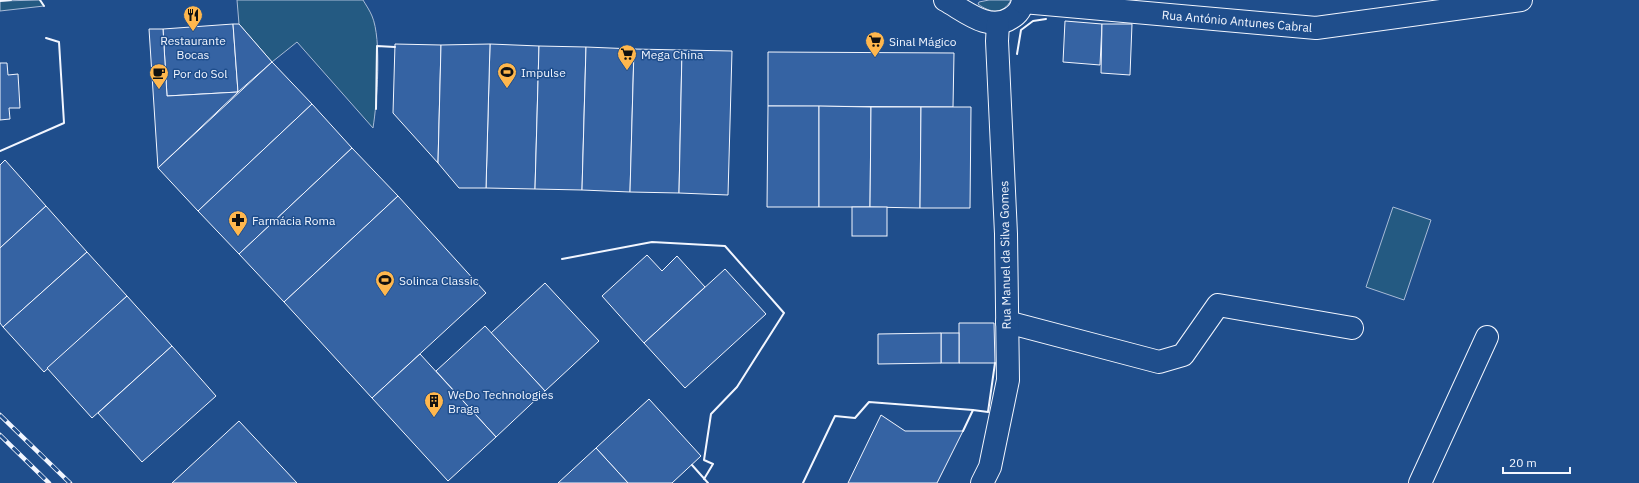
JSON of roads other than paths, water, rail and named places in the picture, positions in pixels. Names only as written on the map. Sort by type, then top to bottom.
[{"type":"street","points":[[945,0],[985,22],[998,23],[1017,15],[1023,1]]},
{"type":"street","name":"Rua António Antunes Cabral","points":[[1023,1],[1316,28],[1521,0]]},
{"type":"street","name":"Rua Manuel da Silva Gomes","points":[[982,483],[990,467],[1008,380],[1006,234],[997,41],[998,23]]},
{"type":"street","points":[[1007,322],[1158,362],[1184,355],[1218,305],[1352,328]]},
{"type":"street","points":[[1420,483],[1487,337]]},
{"type":"railway","points":[[0,415],[70,483]]},
{"type":"railway","points":[[0,435],[49,483]]},
{"type":"place","name":"Restaurante Bocas","points":[[193,32]]},
{"type":"place","name":"Sinal Mágico","points":[[875,58]]},
{"type":"place","name":"Mega China","points":[[627,71]]},
{"type":"place","name":"Impulse","points":[[507,89]]},
{"type":"place","name":"Por do Sol","points":[[159,90]]},
{"type":"place","name":"Farmácia Roma","points":[[238,237]]},
{"type":"place","name":"Solinca Classic","points":[[385,297]]},
{"type":"place","name":"WeDo Technologies Braga","points":[[434,418]]}]
